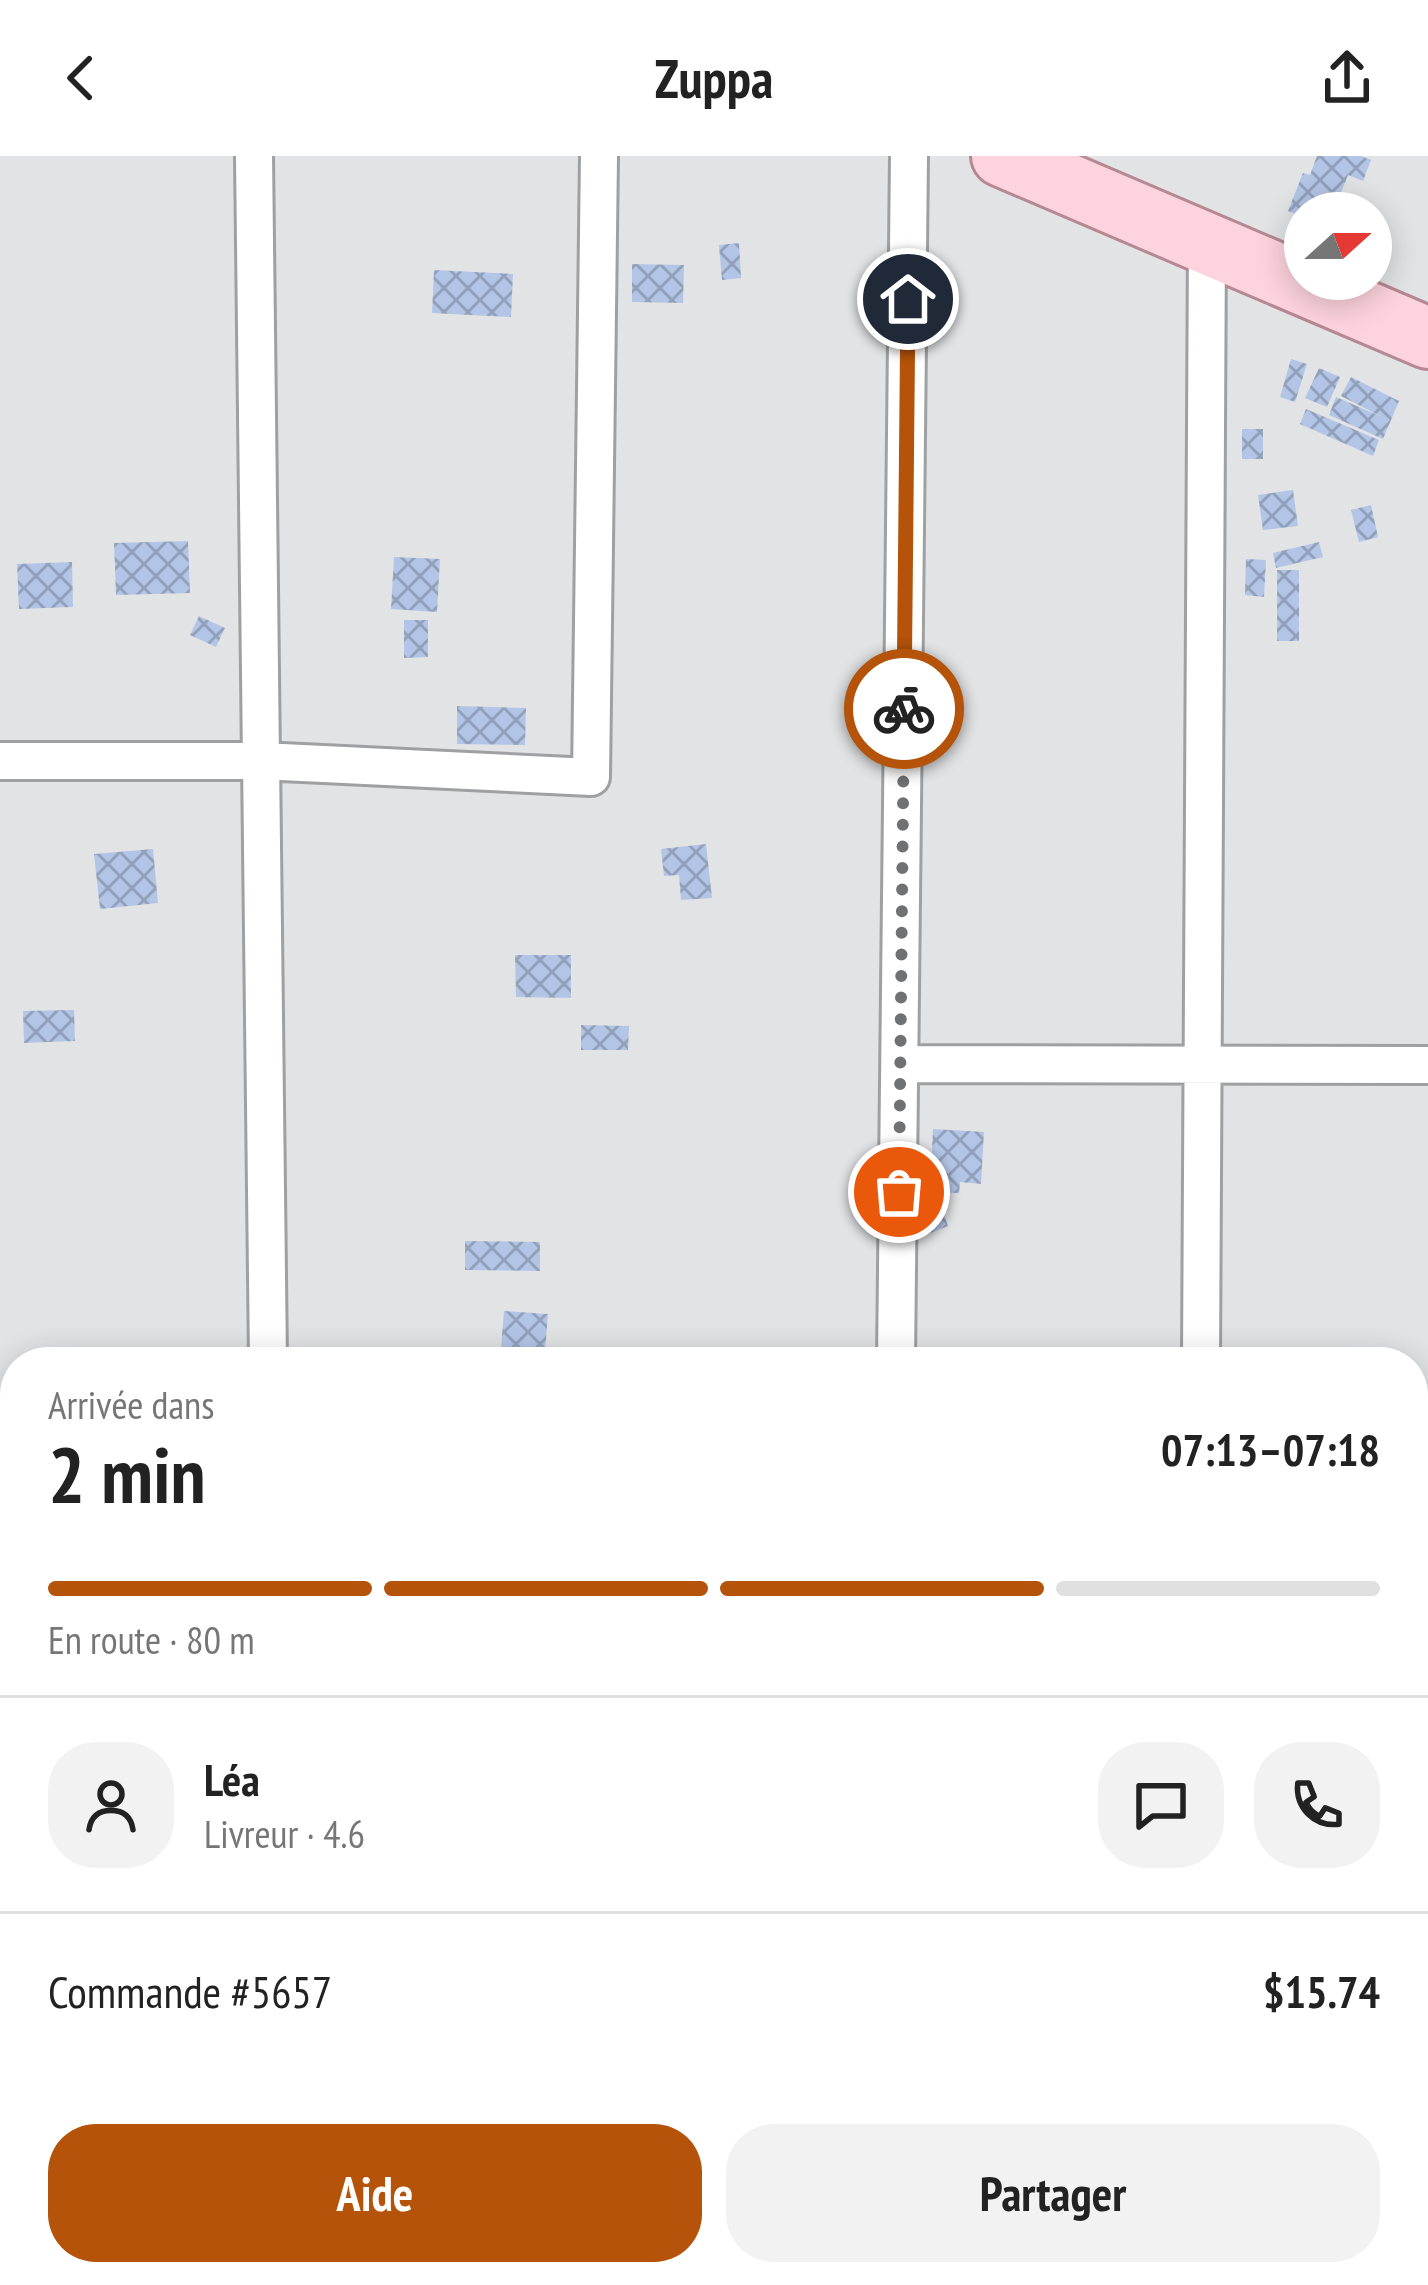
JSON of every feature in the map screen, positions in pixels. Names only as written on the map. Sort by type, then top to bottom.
[{"type":"main road","points":[[1002,156],[1428,338]]},
{"type":"street","points":[[254,156],[268,1347]]},
{"type":"street","points":[[0,761],[261,761],[591,777],[599,156]]},
{"type":"street","points":[[896,1347],[909,156]]},
{"type":"street","points":[[1202,1347],[1207,241]]},
{"type":"street","points":[[901,1064],[1428,1065]]},
{"type":"building","points":[[1317,156],[1371,160],[1363,181],[1348,175],[1341,192],[1296,192],[1303,173],[1310,175]]},
{"type":"building","points":[[739,243],[741,278],[722,280],[719,245]]},
{"type":"building","points":[[632,264],[684,265],[683,303],[632,302]]},
{"type":"building","points":[[434,270],[513,274],[511,317],[432,313]]},
{"type":"building","points":[[1291,359],[1307,364],[1295,402],[1280,397]]},
{"type":"building","points":[[1319,368],[1340,377],[1327,407],[1305,398]]},
{"type":"building","points":[[1351,377],[1399,401],[1383,439],[1329,415],[1336,397],[1382,417],[1341,396]]},
{"type":"building","points":[[1306,409],[1379,440],[1373,456],[1300,424]]},
{"type":"building","points":[[1242,429],[1263,429],[1263,459],[1242,459]]},
{"type":"building","points":[[1293,490],[1298,526],[1263,530],[1258,495]]},
{"type":"building","points":[[1371,505],[1378,537],[1359,542],[1351,510]]},
{"type":"building","points":[[188,541],[190,593],[116,595],[114,543]]},
{"type":"building","points":[[1319,542],[1323,557],[1276,568],[1273,553]]},
{"type":"building","points":[[394,557],[440,559],[437,612],[391,609]]},
{"type":"building","points":[[1246,559],[1266,560],[1264,597],[1245,595]]},
{"type":"building","points":[[72,562],[73,607],[19,609],[17,564]]},
{"type":"building","points":[[1277,570],[1299,570],[1299,641],[1277,641]]},
{"type":"building","points":[[199,616],[225,628],[216,647],[190,635]]},
{"type":"building","points":[[404,620],[428,620],[428,657],[404,658]]},
{"type":"building","points":[[457,706],[526,708],[525,745],[457,744]]},
{"type":"building","points":[[706,844],[712,898],[681,900],[679,875],[664,876],[661,849]]},
{"type":"building","points":[[153,849],[158,903],[100,909],[94,854]]},
{"type":"building","points":[[515,955],[571,955],[571,998],[516,997]]},
{"type":"building","points":[[74,1010],[75,1041],[24,1043],[23,1011]]},
{"type":"building","points":[[581,1025],[629,1026],[628,1050],[581,1050]]},
{"type":"building","points":[[933,1129],[984,1132],[981,1184],[960,1182],[959,1193],[930,1192]]},
{"type":"building","points":[[941,1206],[948,1226],[928,1234],[921,1214]]},
{"type":"building","points":[[465,1241],[540,1242],[540,1271],[465,1270]]},
{"type":"building","points":[[504,1311],[548,1314],[545,1347],[501,1347]]},
{"type":"way so far","points":[[899,1192],[904,709]]},
{"type":"route","points":[[904,709],[908,299]]}]
